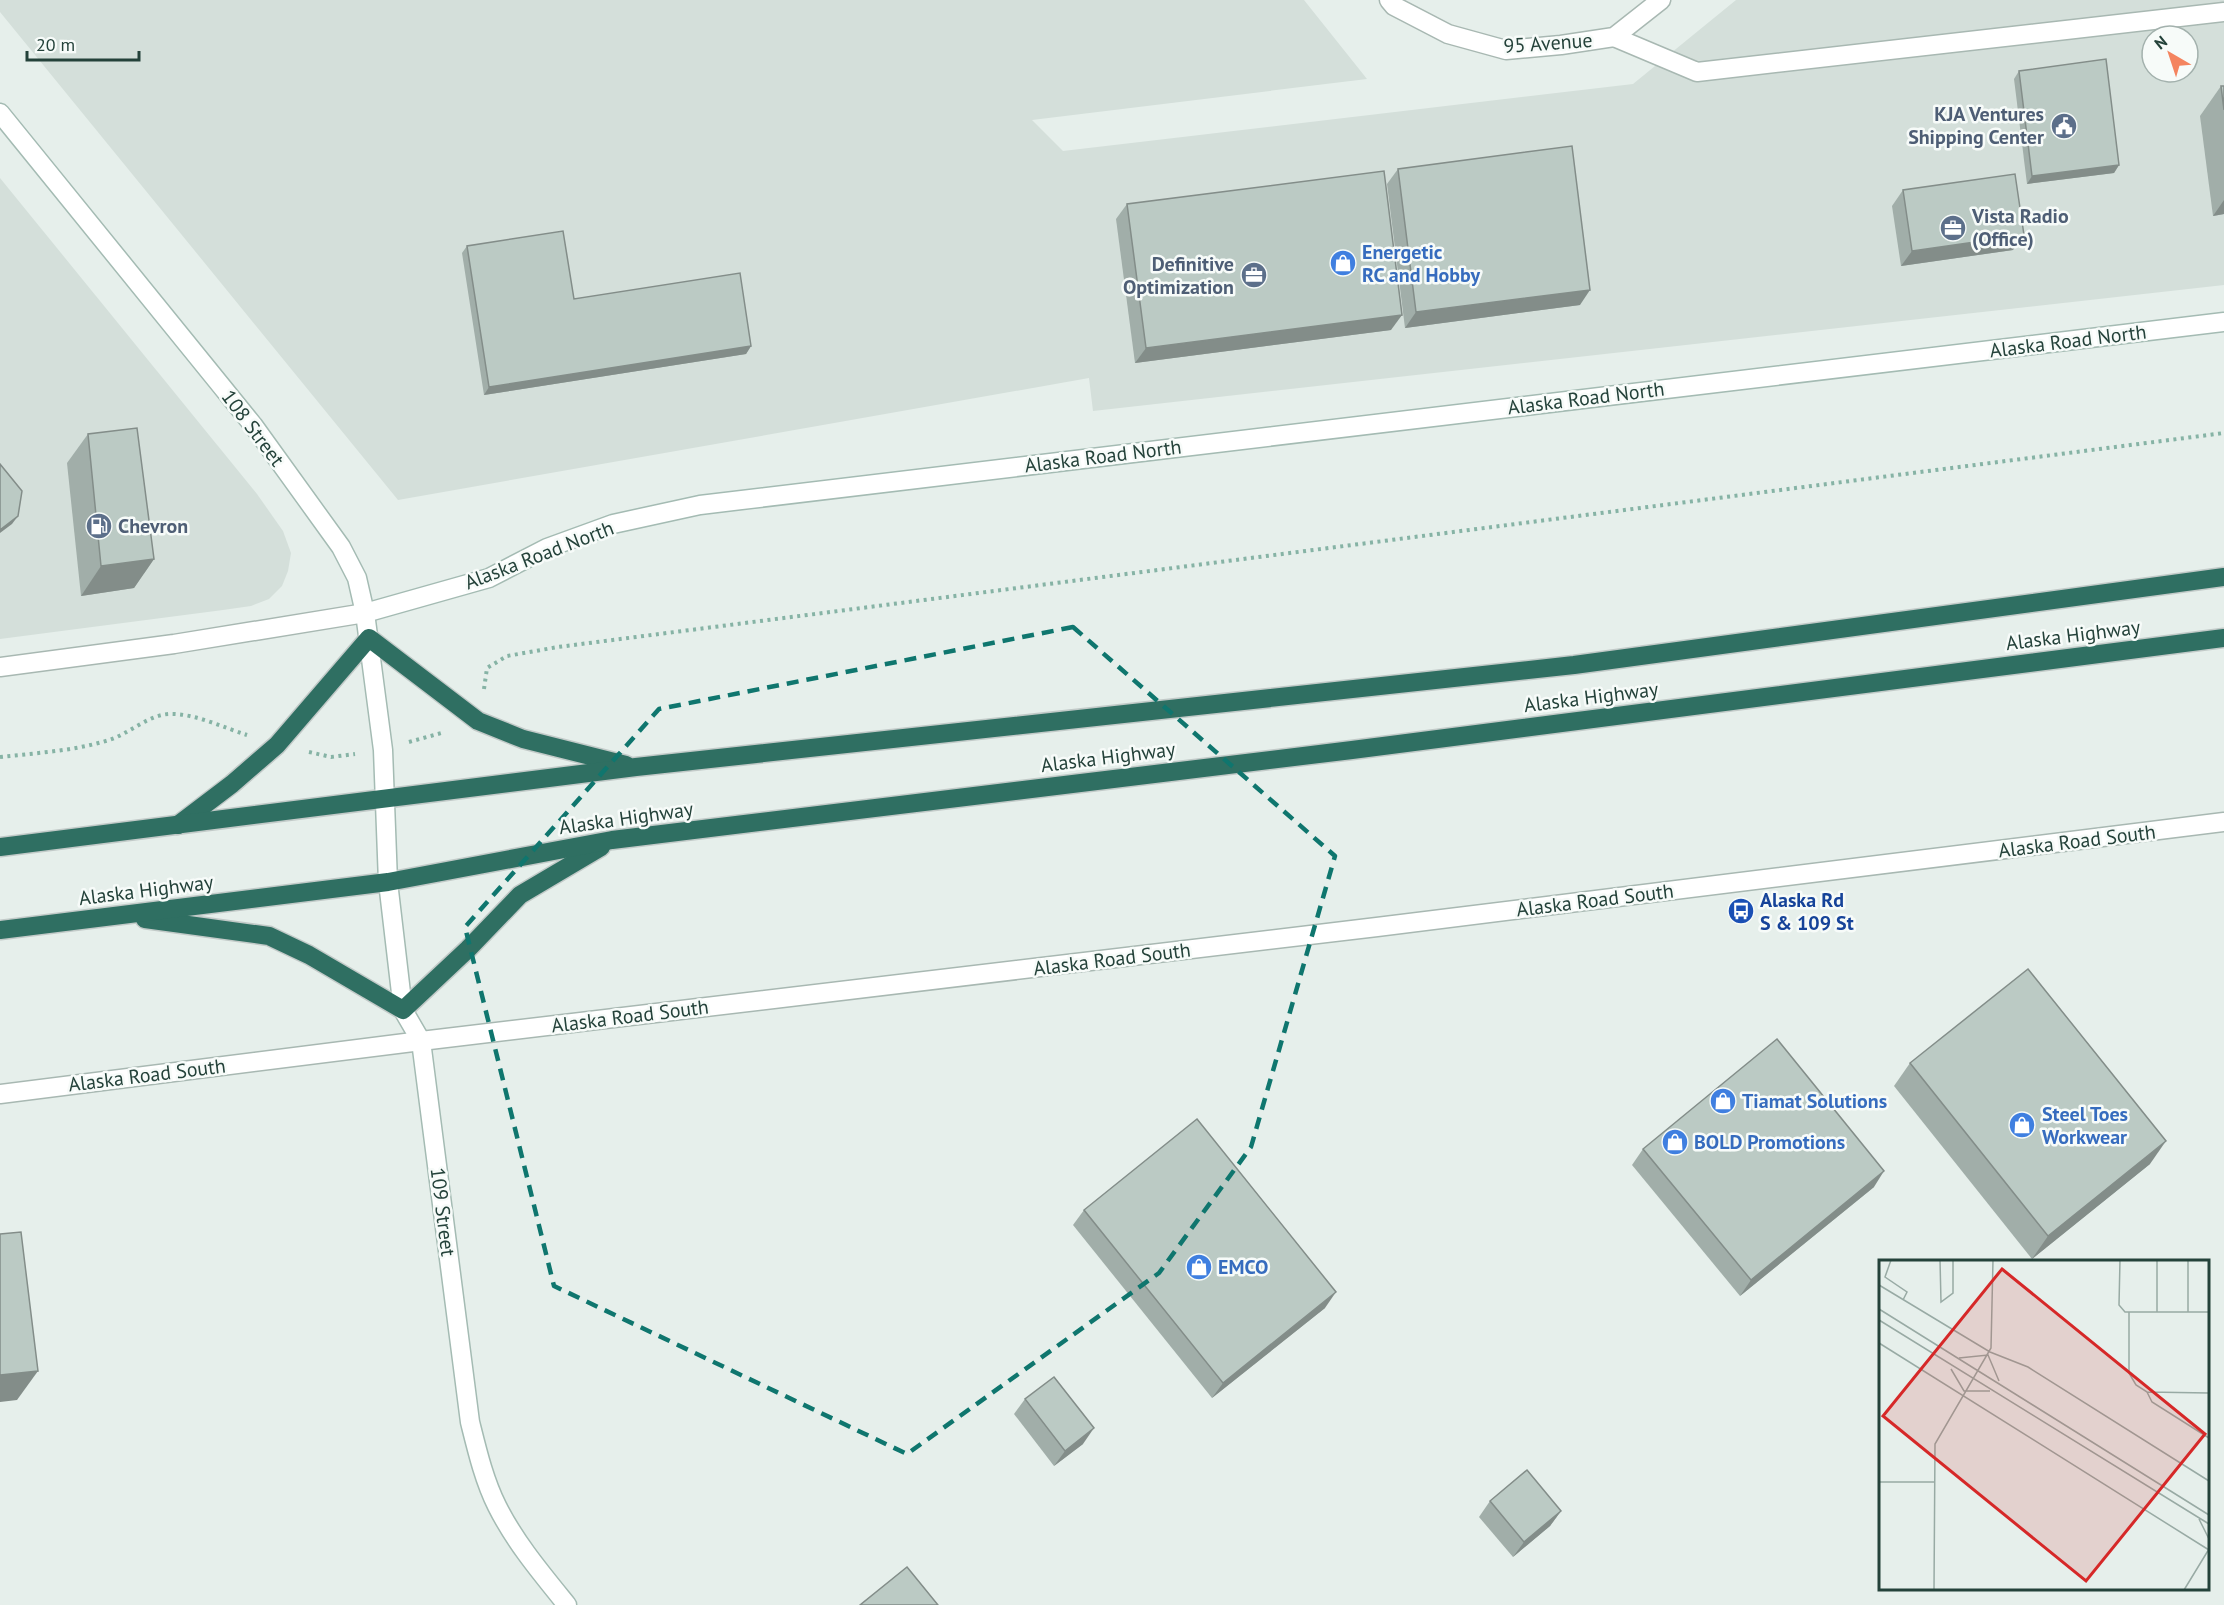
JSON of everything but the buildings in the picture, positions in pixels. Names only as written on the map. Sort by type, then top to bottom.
[{"type":"highway","name":"Alaska Highway","points":[[0,847],[636,767],[1574,665],[2224,577]]},
{"type":"highway","points":[[176,826],[232,784],[277,745],[369,638],[478,721],[523,739],[636,767]]},
{"type":"highway","name":"Alaska Highway","points":[[0,930],[388,882],[612,840],[1340,752],[2224,638]]},
{"type":"highway","points":[[122,916],[269,936],[309,955],[403,1010],[468,949],[519,895],[612,840]]},
{"type":"street","name":"95 Avenue","points":[[1391,3],[1448,34],[1506,50],[1614,37],[1661,0]]},
{"type":"street","points":[[1614,37],[1698,72],[2224,12]]},
{"type":"street","name":"108 Street","points":[[0,113],[260,434],[341,548],[357,578],[365,614],[383,750],[386,798]]},
{"type":"street","name":"Alaska Road North","points":[[0,667],[174,644],[365,614],[489,578],[547,548],[613,524],[700,506],[2224,322]]},
{"type":"street","name":"109 Street","points":[[386,798],[388,882],[403,1010],[421,1041],[470,1422],[483,1469],[497,1506],[525,1553],[567,1605]]},
{"type":"street","name":"Alaska Road South","points":[[0,1094],[2224,822]]},
{"type":"path","points":[[0,757],[65,750],[110,740],[153,719],[171,714],[206,721],[277,745],[331,757],[383,750],[478,721],[487,668],[507,656],[558,647],[2224,433]]},
{"type":"highlighted area","points":[[1073,627],[1335,856],[1251,1147],[1159,1273],[907,1454],[554,1286],[465,927],[659,709]]},
{"type":"shaded area","points":[[0,0],[1304,0],[1367,79],[1032,120],[1063,151],[1633,84],[1736,0],[2224,0],[2224,285],[1093,411],[1089,378],[398,500],[0,12]]},
{"type":"shaded area","points":[[0,178],[257,494],[283,531],[291,553],[288,571],[282,586],[269,599],[251,606],[0,639]]},
{"type":"place","name":"KJA Ventures Shipping Center","points":[[2064,126]]},
{"type":"place","name":"Vista Radio (Office)","points":[[1953,228]]},
{"type":"place","name":"Energetic RC and Hobby","points":[[1343,263]]},
{"type":"place","name":"Definitive Optimization","points":[[1254,275]]},
{"type":"place","name":"Chevron","points":[[99,526]]},
{"type":"place","name":"Alaska Rd S & 109 St","points":[[1741,911]]},
{"type":"place","name":"Tiamat Solutions","points":[[1723,1101]]},
{"type":"place","name":"Steel Toes Workwear","points":[[2022,1125]]},
{"type":"place","name":"BOLD Promotions","points":[[1675,1142]]},
{"type":"place","name":"EMCO","points":[[1199,1267]]}]
